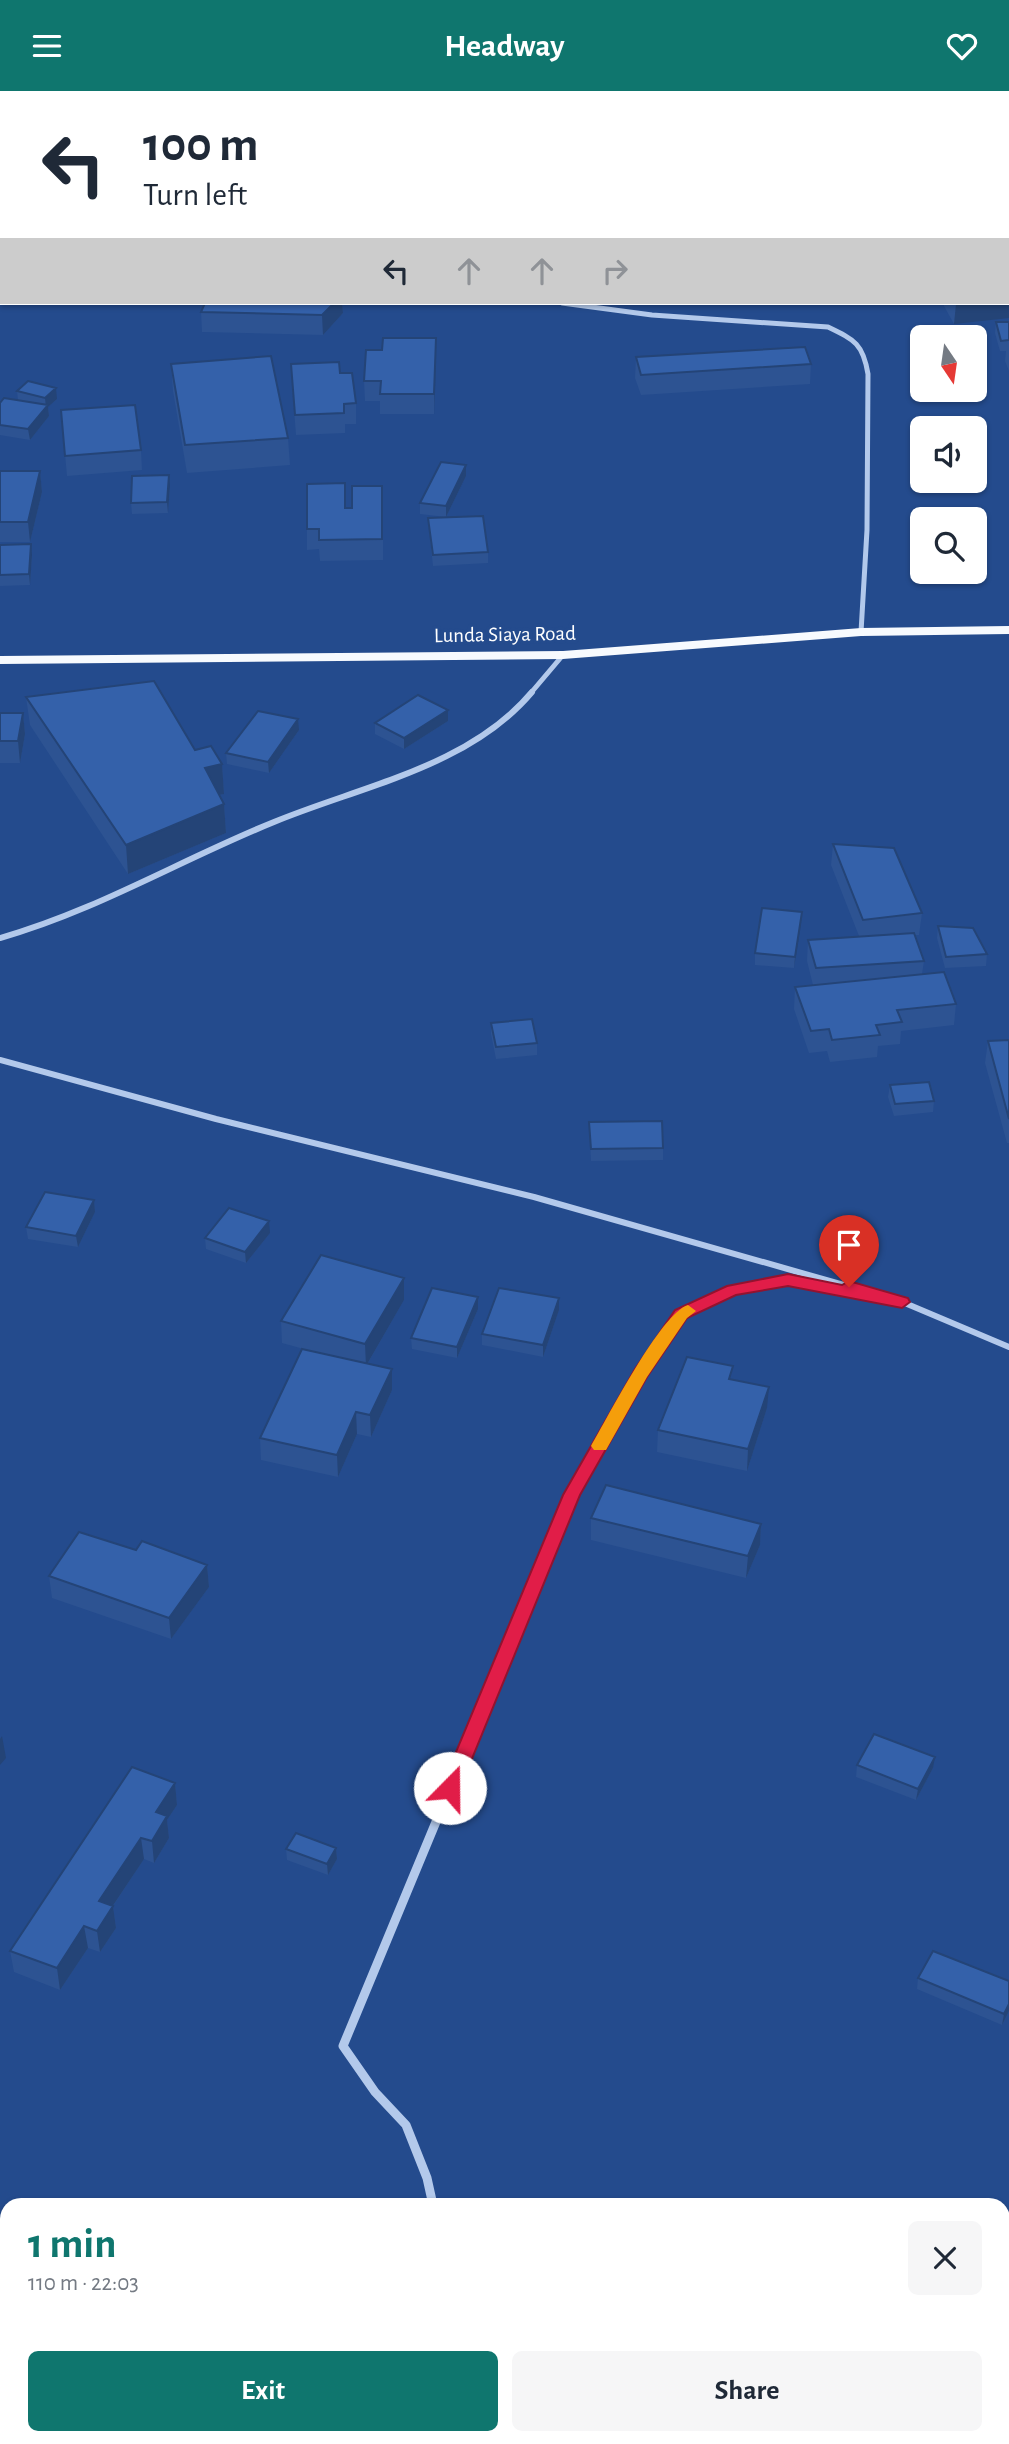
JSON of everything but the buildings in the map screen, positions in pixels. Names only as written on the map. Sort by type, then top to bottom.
[{"type":"main road","name":"Lunda Siaya Road","points":[[0,660],[563,655],[861,632],[1009,630]]},
{"type":"street","points":[[578,305],[652,314],[828,327],[851,338],[864,352],[868,374],[869,427],[861,632]]},
{"type":"street","points":[[0,938],[49,924],[273,822],[450,755],[510,718],[563,655]]},
{"type":"street","points":[[0,1060],[216,1119],[534,1196],[902,1302],[1009,1347]]},
{"type":"street","points":[[431,2198],[427,2178],[406,2125],[375,2092],[343,2046],[572,1495],[641,1374],[681,1314],[733,1290],[788,1280],[902,1302]]},
{"type":"slow traffic","points":[[600,1446],[641,1374],[681,1314],[688,1311]]},
{"type":"route","points":[[450,1788],[572,1495],[641,1374],[681,1314],[733,1290],[788,1280],[902,1302],[849,1287]]}]
